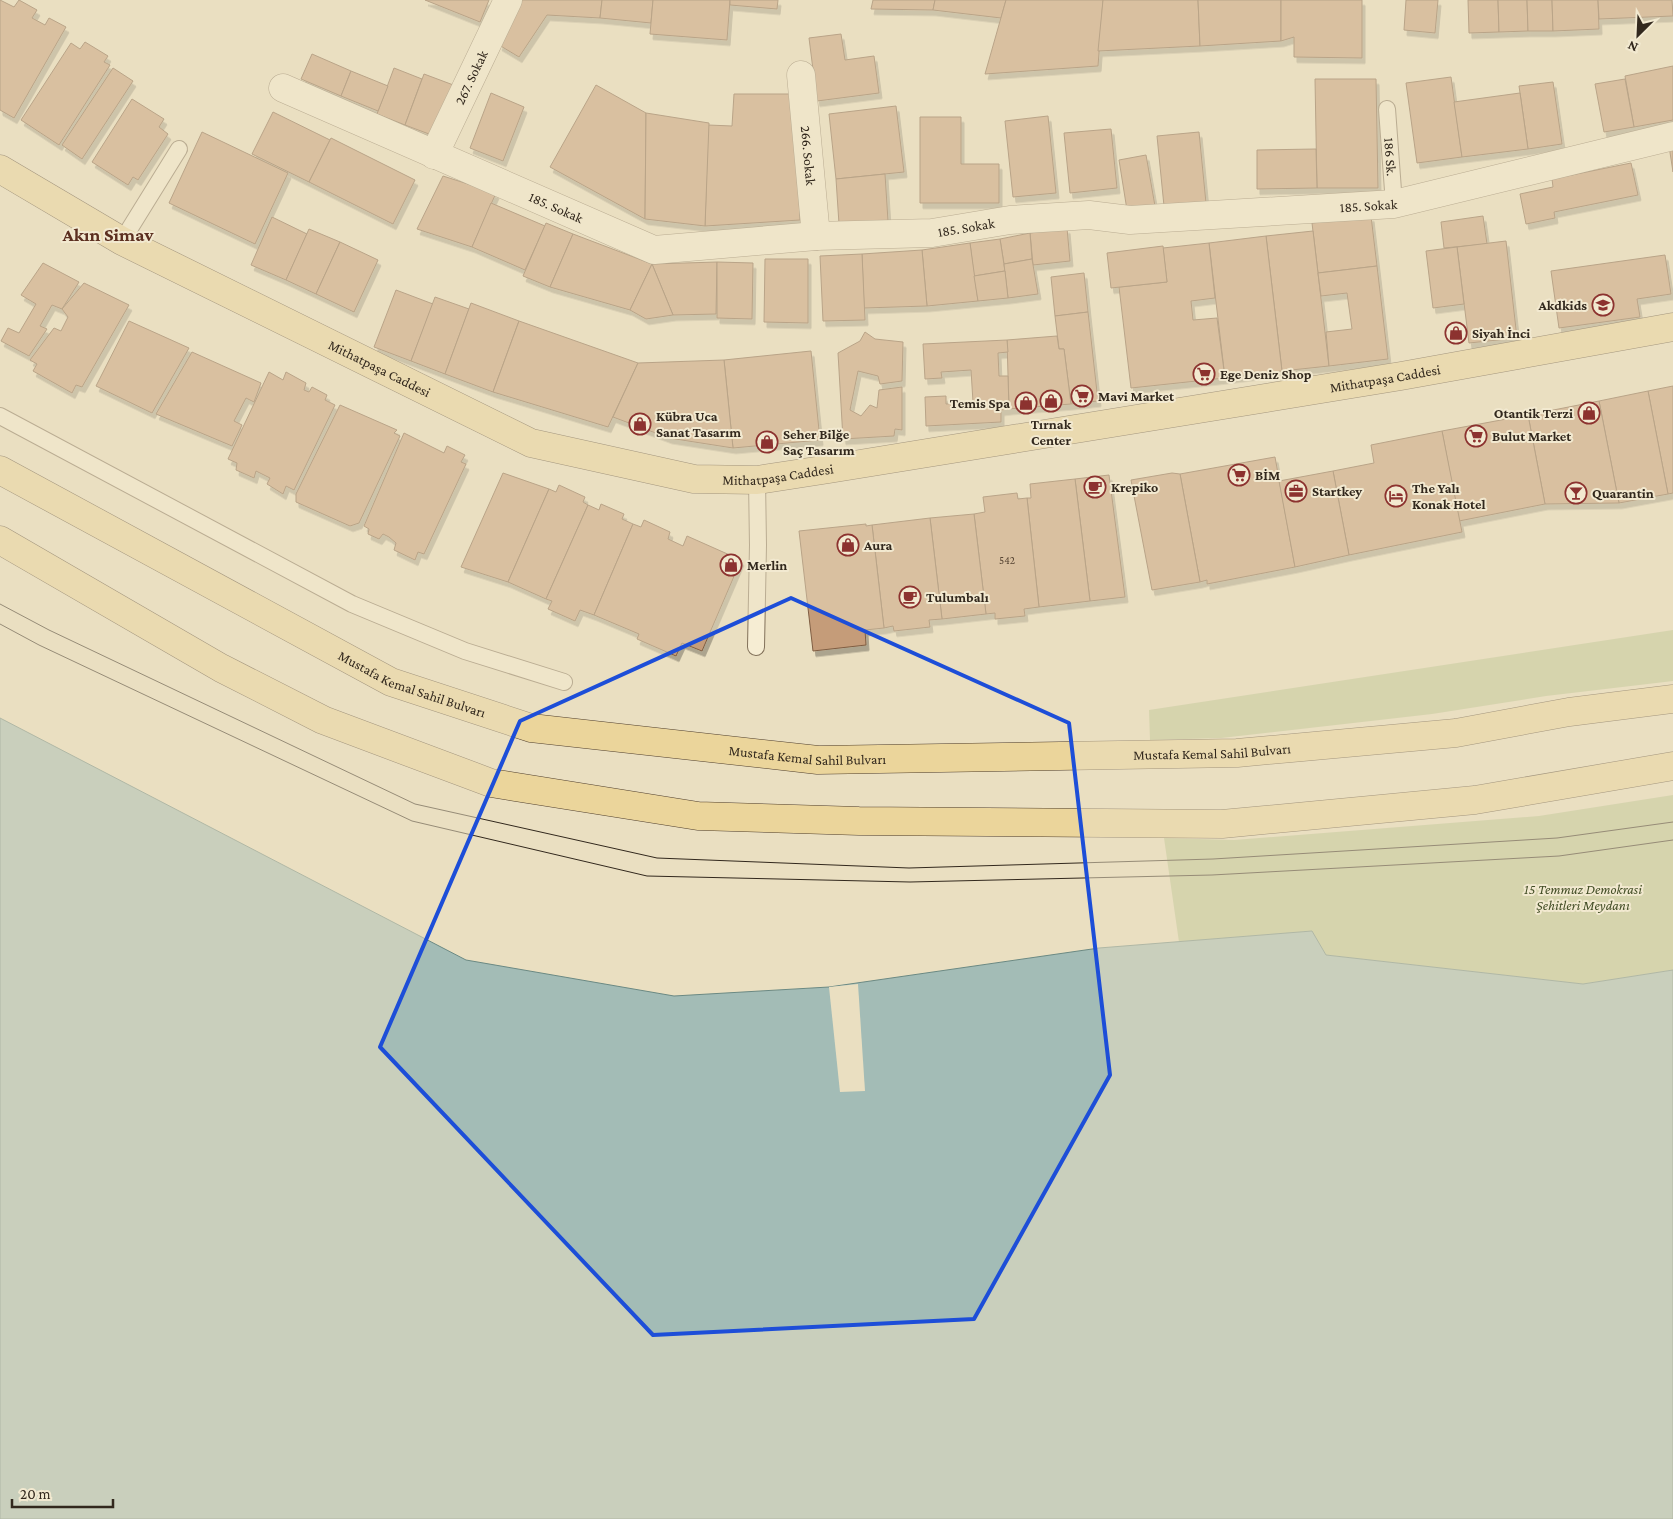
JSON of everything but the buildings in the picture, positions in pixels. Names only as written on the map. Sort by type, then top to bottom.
[{"type":"main road","name":"Mithatpaşa Caddesi","points":[[0,169],[122,241],[531,443],[694,479],[757,480],[1401,376],[1673,327]]},
{"type":"main road","name":"Mustafa Kemal Sahil Bulvarı","points":[[0,470],[391,682],[531,728],[818,760],[1237,754],[1456,734],[1570,712],[1673,700]]},
{"type":"main road","points":[[0,540],[221,668],[323,720],[491,783],[698,816],[858,821],[1222,824],[1475,800],[1673,766]]},
{"type":"street","name":"267. Sokak","points":[[434,155],[508,0]]},
{"type":"street","name":"266. Sokak","points":[[801,75],[816,236]]},
{"type":"street","name":"185. Sokak","points":[[283,88],[654,250],[816,236],[932,233],[1010,220],[1089,215],[1130,220],[1394,204],[1673,136]]},
{"type":"lane","name":"186 Sk.","points":[[1387,109],[1394,204]]},
{"type":"lane","points":[[122,241],[179,149]]},
{"type":"lane","points":[[0,416],[352,604],[465,652],[564,682]]},
{"type":"lane","points":[[756,647],[757,480]]},
{"type":"highlighted area","points":[[791,598],[1069,723],[1110,1075],[974,1319],[653,1335],[380,1047],[520,721]]},
{"type":"green space","points":[[1673,630],[1673,681],[1546,696],[1432,714],[1221,738],[1150,740],[1149,710]]},
{"type":"green space","name":"15 Temmuz Demokrasi Şehitleri Meydanı","points":[[1673,795],[1673,970],[1583,984],[1326,955],[1311,931],[1179,942],[1164,838],[1234,840],[1539,816]]},
{"type":"water","points":[[0,718],[466,960],[674,996],[829,987],[1099,948],[1312,931],[1326,955],[1583,984],[1673,970],[1673,1519],[0,1519]]},
{"type":"pier","points":[[858,984],[865,1091],[840,1092],[829,987]]},
{"type":"tram line","points":[[0,604],[49,630],[415,804],[657,858],[909,868],[1213,859],[1557,838],[1673,822]]},
{"type":"tram line","points":[[0,624],[39,645],[412,821],[647,876],[910,882],[1212,875],[1559,856],[1673,840]]},
{"type":"place","name":"Akdkids","points":[[1603,305]]},
{"type":"place","name":"Siyah İnci","points":[[1456,333]]},
{"type":"place","name":"Ege Deniz Shop","points":[[1204,374]]},
{"type":"place","name":"Mavi Market","points":[[1082,396]]},
{"type":"place","name":"Tırnak Center","points":[[1051,401]]},
{"type":"place","name":"Temis Spa","points":[[1026,403]]},
{"type":"place","name":"Otantik Terzi","points":[[1589,413]]},
{"type":"place","name":"Kübra Uca Sanat Tasarım","points":[[640,424]]},
{"type":"place","name":"Bulut Market","points":[[1476,436]]},
{"type":"place","name":"Seher Bilğe Saç Tasarım","points":[[767,442]]},
{"type":"place","name":"BİM","points":[[1239,475]]},
{"type":"place","name":"Krepiko","points":[[1095,487]]},
{"type":"place","name":"Startkey","points":[[1296,491]]},
{"type":"place","name":"Quarantin","points":[[1576,493]]},
{"type":"place","name":"The Yalı Konak Hotel","points":[[1396,496]]},
{"type":"place","name":"Aura","points":[[848,545]]},
{"type":"place","name":"Merlin","points":[[731,565]]},
{"type":"place","name":"Tulumbalı","points":[[910,597]]},
{"type":"district","name":"Akın Simav","points":[[108,234]]}]
